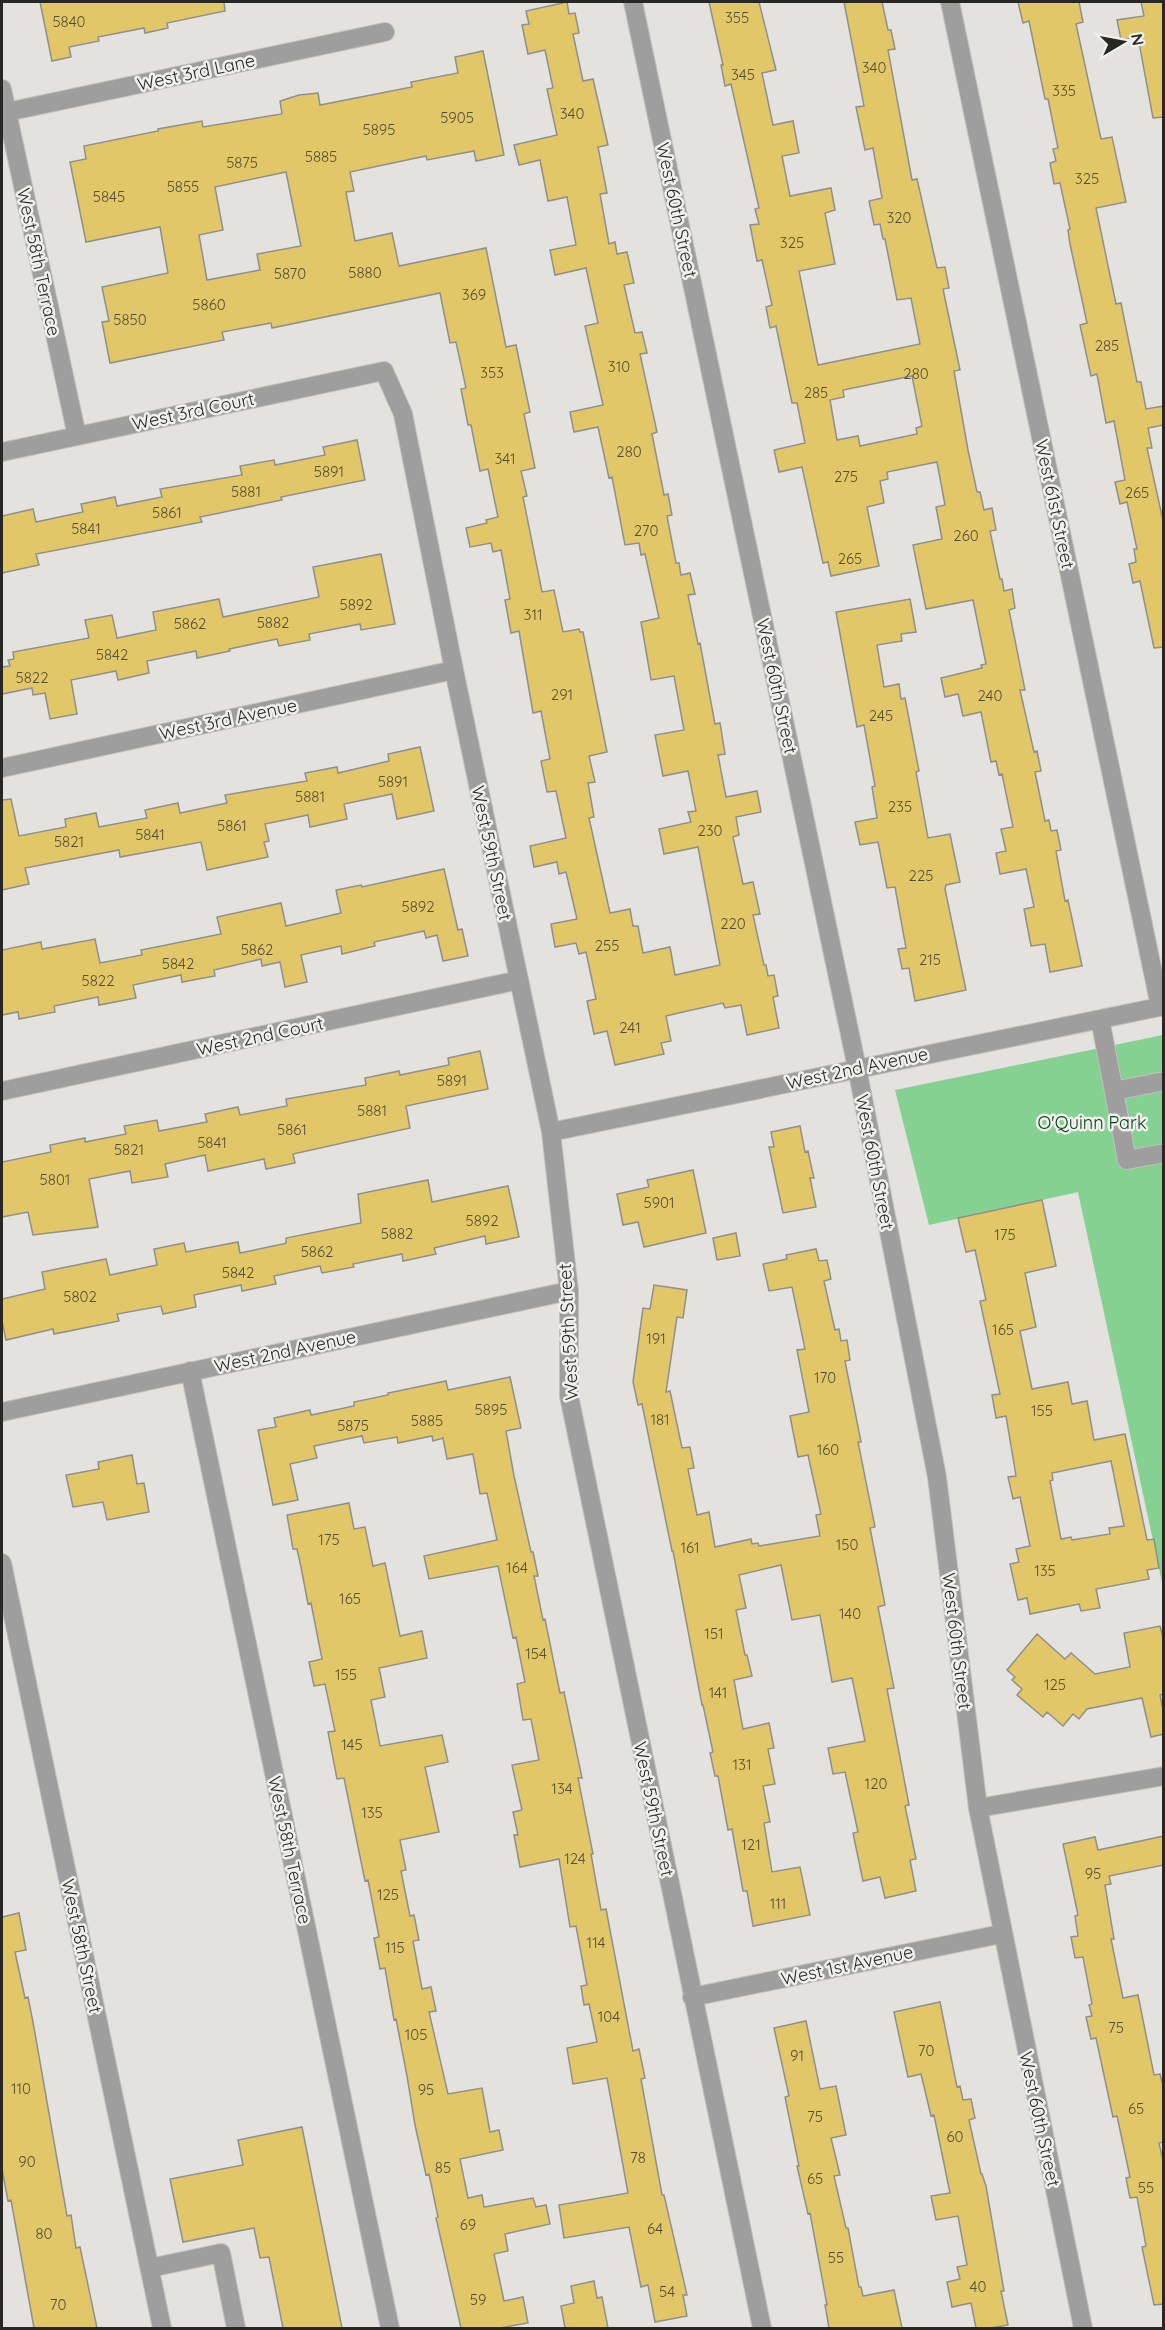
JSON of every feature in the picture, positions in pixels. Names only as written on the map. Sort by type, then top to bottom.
[{"type":"street","name":"West 60th Street","points":[[633,2],[857,1068],[936,1477],[978,1808],[1001,1934],[1083,2328]]},
{"type":"street","name":"West 61st Street","points":[[950,2],[1162,1006]]},
{"type":"street","name":"West 3rd Lane","points":[[7,112],[385,32]]},
{"type":"street","name":"West 58th Terrace","points":[[2,89],[77,436]]},
{"type":"street","name":"West 3rd Court","points":[[2,452],[384,371]]},
{"type":"street","name":"West 59th Street","points":[[384,371],[403,414],[551,1132],[569,1291],[569,1396],[762,2328]]},
{"type":"street","name":"West 3rd Avenue","points":[[2,768],[454,670]]},
{"type":"street","name":"West 2nd Court","points":[[2,1091],[519,980]]},
{"type":"street","name":"West 2nd Avenue","points":[[551,1132],[1162,1006]]},
{"type":"street","points":[[1100,1018],[1127,1160],[1164,1153]]},
{"type":"street","points":[[1114,1091],[1164,1082]]},
{"type":"street","name":"West 2nd Avenue","points":[[2,1412],[569,1291]]},
{"type":"street","name":"West 58th Terrace","points":[[190,1371],[390,2328]]},
{"type":"street","name":"West 58th Street","points":[[2,1563],[162,2328]]},
{"type":"street","points":[[978,1808],[1164,1776]]},
{"type":"street","name":"West 1st Avenue","points":[[692,1997],[1001,1934]]},
{"type":"street","points":[[150,2268],[221,2253],[236,2328]]},
{"type":"green space","name":"O'Quinn Park","points":[[1163,1035],[1163,1587],[1078,1192],[929,1225],[895,1090]]},
{"type":"building","points":[[40,2],[224,2],[225,11],[167,23],[168,28],[145,33],[144,28],[98,37],[99,41],[69,47],[71,57],[52,61]]},
{"type":"building","points":[[567,2],[569,14],[575,13],[579,33],[573,34],[583,81],[593,79],[608,145],[598,147],[607,193],[600,194],[609,244],[615,242],[617,254],[627,252],[634,283],[624,285],[635,333],[642,332],[647,353],[640,354],[657,432],[652,434],[664,495],[668,494],[672,515],[667,516],[676,563],[679,563],[681,575],[690,573],[695,594],[688,595],[698,644],[700,643],[715,724],[720,723],[725,754],[718,755],[726,797],[757,791],[761,812],[736,817],[739,835],[733,837],[743,884],[753,882],[760,914],[753,915],[764,965],[766,965],[768,976],[774,975],[778,996],[773,997],[779,1028],[747,1035],[741,1005],[725,1008],[723,1003],[683,1012],[666,1016],[671,1041],[661,1043],[664,1054],[615,1065],[607,1031],[594,1034],[587,1001],[596,999],[586,952],[579,954],[576,943],[555,947],[551,924],[577,919],[566,872],[559,874],[557,862],[534,867],[530,846],[566,838],[556,791],[547,792],[541,761],[550,759],[541,711],[533,713],[519,631],[511,633],[505,600],[510,599],[501,550],[493,552],[491,543],[470,547],[466,528],[487,523],[486,520],[498,517],[488,469],[480,471],[471,425],[468,425],[461,389],[466,388],[456,342],[450,343],[440,293],[272,328],[271,323],[222,332],[224,340],[110,363],[102,322],[109,321],[102,287],[168,273],[160,227],[86,242],[70,162],[86,159],[84,146],[158,131],[158,129],[202,121],[203,127],[282,114],[280,101],[299,95],[318,93],[320,105],[412,87],[411,82],[458,73],[455,57],[483,51],[504,155],[476,161],[474,151],[427,160],[426,156],[350,172],[354,191],[346,192],[355,241],[392,233],[399,266],[486,248],[506,347],[516,345],[530,412],[524,414],[535,468],[521,471],[527,496],[523,497],[542,592],[554,590],[563,632],[579,629],[583,632],[607,752],[589,756],[595,782],[588,783],[594,817],[589,818],[610,913],[630,909],[633,926],[638,926],[643,953],[670,947],[675,975],[720,965],[698,847],[664,854],[659,829],[691,822],[688,812],[696,811],[688,771],[663,776],[655,735],[684,730],[674,676],[651,680],[641,622],[659,618],[645,554],[641,555],[639,543],[625,545],[612,477],[609,478],[598,427],[574,432],[570,412],[603,405],[585,326],[598,323],[586,268],[555,275],[550,250],[576,245],[567,197],[548,201],[540,160],[519,165],[514,145],[557,135],[547,89],[553,88],[545,50],[528,54],[522,25],[529,24],[526,11]],"holes":[[[286,172],[301,246],[257,254],[260,270],[207,280],[199,235],[223,230],[215,187]]]},
{"type":"building","points":[[709,2],[759,2],[776,70],[762,73],[773,125],[793,121],[799,153],[782,156],[790,196],[831,188],[835,210],[825,213],[835,264],[799,271],[818,365],[920,344],[911,298],[897,300],[885,239],[883,239],[880,224],[874,225],[869,201],[882,198],[873,148],[865,150],[856,107],[864,106],[844,2],[882,2],[895,49],[888,50],[912,180],[917,179],[937,268],[945,267],[949,288],[943,289],[960,370],[954,371],[977,492],[980,492],[984,510],[992,508],[996,530],[990,531],[1000,579],[1002,579],[1004,591],[1012,589],[1015,608],[1009,610],[1025,690],[1020,690],[1034,752],[1037,751],[1041,771],[1035,772],[1045,821],[1049,820],[1051,831],[1057,830],[1061,850],[1056,851],[1065,901],[1068,900],[1082,966],[1050,972],[1045,944],[1031,946],[1024,909],[1034,907],[1026,869],[1000,874],[996,853],[1006,851],[1001,829],[1013,827],[1002,774],[999,775],[996,761],[991,762],[981,712],[963,716],[958,694],[945,697],[941,678],[982,668],[981,665],[986,664],[973,600],[926,609],[913,545],[942,539],[936,507],[945,505],[937,462],[887,472],[888,479],[880,481],[884,503],[867,507],[879,566],[831,576],[828,562],[823,563],[802,467],[779,472],[774,450],[805,443],[797,403],[792,403],[776,326],[770,328],[766,307],[772,305],[762,260],[757,261],[750,225],[759,224],[755,209],[759,208],[731,84],[725,86],[721,65],[723,65]],"holes":[[[912,376],[922,426],[916,428],[917,434],[860,446],[858,436],[837,440],[830,400],[844,397],[843,390]]]},
{"type":"building","points":[[1018,2],[1079,2],[1083,22],[1076,24],[1101,139],[1112,137],[1126,202],[1096,208],[1116,304],[1121,303],[1137,382],[1141,382],[1146,409],[1164,406],[1164,425],[1148,428],[1152,448],[1147,448],[1164,525],[1164,647],[1154,648],[1140,581],[1133,583],[1129,564],[1136,562],[1134,549],[1137,549],[1127,502],[1120,504],[1115,482],[1125,480],[1114,421],[1106,423],[1097,374],[1091,376],[1080,325],[1087,323],[1070,244],[1068,230],[1070,229],[1060,183],[1054,184],[1050,163],[1056,161],[1053,149],[1058,148],[1029,21],[1023,23]]},
{"type":"building","points":[[1141,2],[1164,2],[1164,117],[1153,118],[1138,37],[1121,40],[1117,20],[1144,16]]},
{"type":"building","points":[[357,440],[365,480],[200,517],[202,522],[36,554],[39,565],[2,573],[2,516],[33,509],[36,522],[83,512],[81,504],[115,497],[117,506],[162,497],[160,489],[242,475],[240,466],[274,460],[275,465],[325,455],[323,447]]},
{"type":"building","points":[[381,554],[395,624],[361,630],[360,624],[309,634],[310,640],[279,646],[277,639],[197,658],[196,651],[147,661],[149,673],[118,680],[116,671],[71,680],[77,714],[50,719],[45,693],[33,695],[32,688],[2,694],[2,667],[10,666],[8,660],[14,659],[13,652],[89,638],[85,620],[112,615],[117,638],[156,630],[153,612],[219,599],[223,617],[319,597],[313,567]]},
{"type":"building","points":[[910,599],[916,632],[901,634],[902,641],[877,645],[884,687],[899,684],[901,699],[905,698],[919,771],[916,772],[928,838],[950,834],[960,882],[946,885],[945,889],[966,990],[915,1001],[909,968],[902,969],[898,949],[906,948],[895,887],[887,888],[878,842],[860,845],[855,822],[877,818],[872,787],[875,786],[864,725],[857,727],[836,612]]},
{"type":"building","points":[[420,747],[434,811],[397,819],[392,794],[344,804],[347,819],[310,827],[308,815],[265,824],[269,841],[264,842],[268,857],[207,870],[201,842],[120,857],[119,850],[25,868],[29,884],[2,890],[2,800],[11,799],[19,836],[66,827],[65,819],[96,813],[99,827],[147,818],[145,810],[178,803],[180,813],[227,803],[225,795],[307,781],[305,773],[337,767],[338,773],[389,761],[388,754]]},
{"type":"building","points":[[444,869],[458,930],[462,929],[468,956],[443,961],[437,935],[426,938],[424,931],[374,942],[375,946],[342,954],[341,946],[301,955],[307,982],[285,987],[280,962],[262,966],[261,959],[214,970],[215,976],[182,982],[181,975],[133,985],[136,998],[99,1005],[98,997],[54,1006],[55,1012],[19,1019],[18,1012],[2,1015],[2,950],[41,942],[42,949],[95,939],[100,963],[142,955],[141,950],[221,934],[217,917],[281,903],[286,926],[341,913],[336,890],[361,885],[362,887]]},
{"type":"building","points":[[480,1051],[488,1089],[406,1106],[410,1128],[293,1154],[295,1163],[266,1169],[264,1159],[208,1171],[205,1155],[165,1164],[168,1177],[132,1183],[130,1171],[89,1179],[98,1227],[33,1235],[28,1212],[2,1217],[2,1162],[51,1152],[50,1145],[85,1138],[85,1142],[126,1134],[124,1126],[157,1120],[159,1131],[207,1122],[205,1114],[238,1107],[240,1115],[287,1106],[286,1099],[366,1085],[365,1078],[399,1071],[400,1075],[449,1065],[448,1058]]},
{"type":"building","points":[[800,1126],[805,1152],[808,1151],[814,1178],[810,1178],[816,1207],[783,1213],[769,1147],[774,1147],[771,1132]]},
{"type":"building","points":[[693,1170],[706,1233],[644,1247],[638,1222],[623,1225],[617,1194],[649,1187],[647,1180]]},
{"type":"building","points":[[428,1180],[432,1202],[508,1186],[519,1237],[486,1244],[485,1236],[434,1248],[436,1254],[403,1261],[402,1254],[322,1273],[320,1266],[274,1276],[276,1284],[242,1291],[241,1285],[194,1295],[196,1307],[163,1314],[161,1306],[117,1314],[119,1321],[54,1334],[53,1329],[6,1340],[2,1321],[2,1299],[45,1289],[42,1272],[106,1259],[110,1275],[157,1265],[154,1249],[184,1243],[186,1252],[238,1242],[240,1253],[283,1244],[286,1243],[286,1238],[361,1223],[358,1194]]},
{"type":"building","points":[[1042,1200],[1056,1266],[1025,1273],[1036,1327],[1020,1331],[1032,1389],[1068,1382],[1072,1404],[1087,1401],[1094,1440],[1125,1434],[1147,1540],[1154,1539],[1159,1568],[1147,1570],[1149,1579],[1096,1589],[1100,1608],[1081,1611],[1079,1604],[1030,1614],[1027,1598],[1018,1600],[1010,1564],[1019,1562],[1016,1549],[1030,1546],[1020,1497],[1013,1499],[1008,1477],[1016,1476],[1006,1416],[996,1418],[992,1395],[1000,1394],[980,1301],[986,1300],[975,1250],[966,1252],[958,1218]],"holes":[[[1111,1461],[1124,1526],[1109,1528],[1110,1534],[1072,1540],[1071,1537],[1061,1539],[1050,1481],[1053,1480],[1052,1473]]]},
{"type":"building","points":[[736,1233],[740,1256],[717,1260],[713,1238]]},
{"type":"building","points":[[816,1249],[819,1261],[827,1260],[831,1279],[824,1281],[835,1330],[839,1329],[841,1341],[847,1340],[850,1360],[845,1361],[875,1527],[870,1528],[885,1605],[878,1607],[894,1688],[887,1689],[909,1805],[905,1806],[916,1859],[910,1860],[916,1891],[885,1898],[880,1877],[863,1881],[853,1833],[858,1832],[845,1772],[833,1774],[828,1748],[865,1741],[852,1678],[832,1682],[820,1615],[792,1620],[781,1565],[739,1575],[746,1608],[736,1610],[745,1655],[747,1655],[752,1676],[734,1680],[743,1729],[769,1723],[774,1748],[768,1749],[775,1784],[763,1786],[770,1822],[764,1823],[772,1872],[800,1867],[810,1915],[753,1926],[747,1891],[743,1891],[732,1829],[728,1830],[718,1776],[715,1776],[710,1753],[713,1752],[673,1551],[642,1404],[638,1405],[633,1382],[643,1308],[650,1309],[654,1285],[687,1290],[683,1318],[677,1317],[666,1392],[670,1391],[682,1448],[690,1447],[694,1468],[688,1469],[697,1515],[709,1512],[715,1547],[751,1539],[752,1544],[758,1543],[759,1546],[820,1536],[816,1515],[821,1514],[808,1455],[798,1457],[790,1416],[809,1412],[797,1350],[805,1349],[792,1287],[769,1291],[763,1264],[787,1259],[786,1255]]},
{"type":"building","points":[[510,1377],[521,1428],[506,1431],[514,1476],[538,1576],[534,1576],[543,1620],[545,1619],[560,1693],[564,1692],[582,1778],[578,1778],[601,1910],[606,1909],[633,2051],[639,2049],[645,2078],[641,2079],[662,2195],[664,2195],[687,2295],[683,2295],[687,2316],[655,2322],[648,2285],[641,2287],[629,2227],[564,2238],[559,2205],[628,2193],[607,2078],[573,2084],[567,2048],[597,2042],[589,2004],[584,2005],[581,1986],[587,1985],[576,1926],[570,1927],[559,1859],[520,1867],[514,1835],[518,1835],[513,1812],[522,1810],[512,1765],[539,1760],[531,1719],[523,1720],[517,1684],[525,1682],[498,1566],[429,1579],[424,1556],[497,1540],[487,1493],[480,1494],[473,1454],[447,1459],[443,1438],[433,1441],[432,1436],[398,1443],[397,1437],[364,1443],[362,1436],[314,1446],[317,1458],[290,1464],[298,1500],[273,1505],[258,1430],[276,1427],[274,1418],[310,1410],[311,1415],[354,1406],[354,1402],[388,1395],[388,1393],[446,1381],[448,1390]]},
{"type":"building","points":[[132,1455],[137,1484],[144,1483],[149,1512],[107,1520],[103,1502],[73,1507],[66,1475],[99,1469],[98,1462]]},
{"type":"building","points":[[349,1503],[354,1529],[365,1527],[373,1566],[385,1563],[400,1636],[422,1631],[427,1658],[379,1668],[385,1697],[371,1700],[380,1746],[442,1735],[448,1762],[425,1767],[439,1832],[400,1840],[406,1870],[401,1871],[410,1916],[414,1915],[419,1940],[413,1941],[422,1989],[431,1987],[436,2011],[429,2012],[448,2094],[482,2088],[490,2132],[499,2130],[503,2150],[460,2159],[468,2198],[482,2195],[484,2207],[533,2198],[536,2207],[546,2205],[550,2224],[505,2234],[508,2251],[494,2254],[504,2301],[523,2297],[528,2323],[500,2328],[461,2328],[436,2218],[438,2217],[429,2174],[426,2175],[415,2125],[385,1968],[380,1969],[374,1938],[379,1937],[368,1880],[365,1881],[344,1778],[337,1779],[328,1732],[335,1731],[325,1684],[314,1686],[309,1662],[322,1659],[311,1603],[308,1604],[297,1549],[293,1549],[287,1515]]},
{"type":"building","points":[[1160,1626],[1164,1642],[1164,1694],[1160,1695],[1164,1715],[1164,1734],[1151,1737],[1142,1698],[1087,1709],[1079,1719],[1073,1714],[1063,1726],[1047,1712],[1043,1717],[1017,1695],[1022,1689],[1012,1680],[1015,1677],[1007,1670],[1037,1634],[1065,1659],[1071,1653],[1095,1674],[1130,1667],[1124,1633]]},
{"type":"building","points":[[1164,1836],[1164,1865],[1109,1876],[1111,1884],[1105,1885],[1114,1939],[1111,1939],[1123,1998],[1138,1995],[1154,2075],[1160,2074],[1164,2090],[1164,2142],[1159,2143],[1164,2165],[1164,2304],[1154,2305],[1142,2247],[1146,2246],[1137,2197],[1130,2198],[1126,2178],[1130,2177],[1117,2116],[1113,2117],[1096,2038],[1091,2039],[1086,2017],[1092,2016],[1089,2005],[1092,2004],[1083,1957],[1075,1958],[1071,1937],[1078,1936],[1075,1916],[1078,1915],[1063,1844],[1095,1837],[1098,1850]]},
{"type":"building","points":[[19,1913],[26,1950],[15,1952],[33,2022],[67,2216],[71,2215],[76,2248],[80,2247],[97,2328],[34,2328],[11,2200],[8,2201],[2,2169],[2,1917]]},
{"type":"building","points":[[940,2002],[957,2087],[960,2086],[963,2100],[971,2099],[975,2118],[969,2120],[981,2174],[986,2186],[1008,2325],[976,2328],[971,2303],[952,2307],[947,2282],[960,2279],[957,2267],[967,2265],[958,2216],[936,2220],[931,2196],[950,2193],[934,2115],[931,2116],[921,2074],[908,2077],[894,2012]]},
{"type":"building","points":[[806,2021],[820,2089],[836,2086],[846,2135],[831,2138],[840,2175],[834,2176],[846,2228],[848,2228],[859,2287],[861,2287],[863,2296],[894,2290],[902,2328],[829,2328],[810,2213],[808,2214],[797,2166],[799,2166],[785,2097],[789,2096],[774,2028]]},
{"type":"building","points":[[302,2127],[342,2328],[283,2328],[269,2257],[260,2258],[254,2228],[183,2242],[170,2179],[243,2165],[238,2140]]},
{"type":"building","points":[[594,2281],[597,2298],[602,2297],[608,2328],[565,2328],[561,2306],[574,2303],[571,2286]]}]
